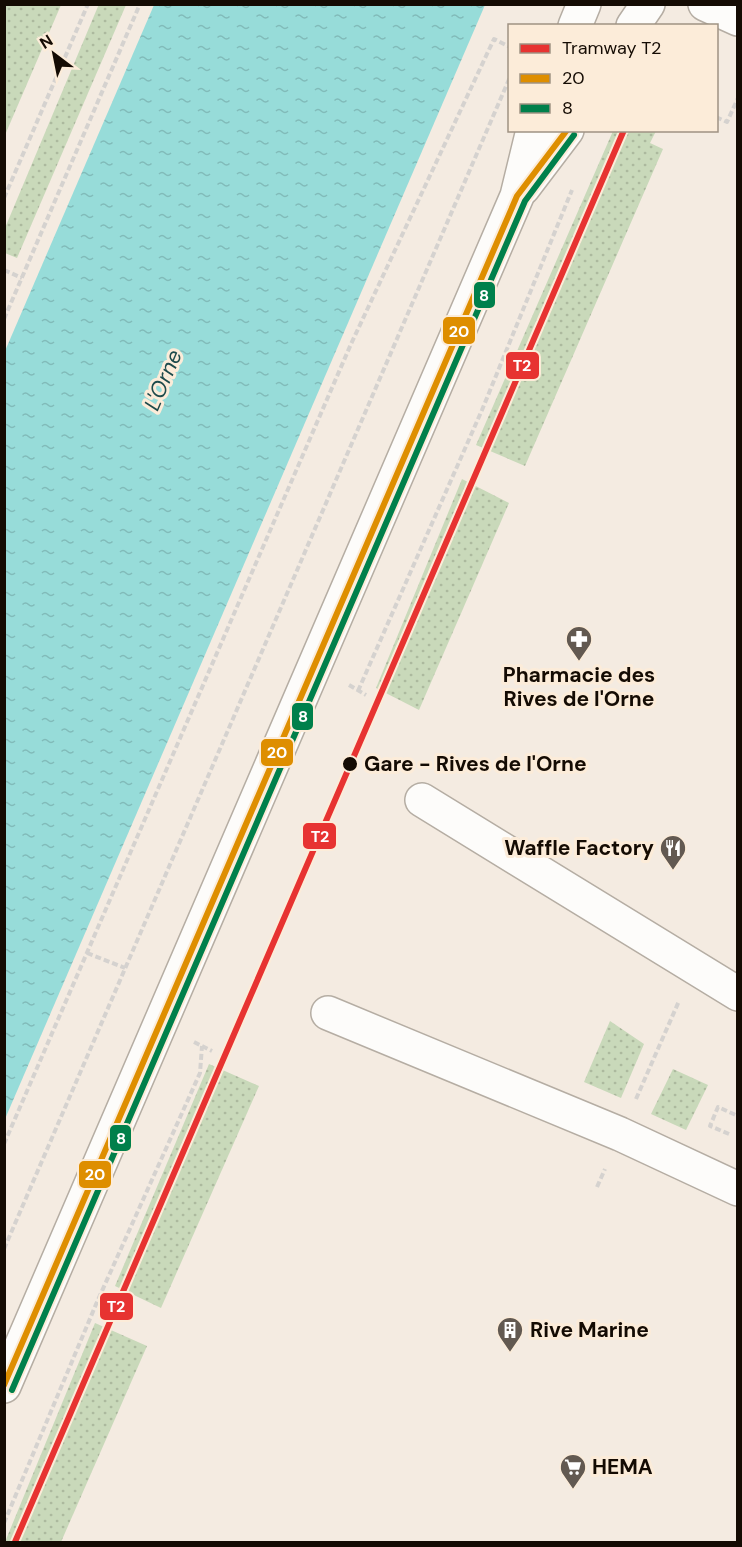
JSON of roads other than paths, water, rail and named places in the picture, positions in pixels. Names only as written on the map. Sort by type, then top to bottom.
[{"type":"main road","points":[[575,24],[584,4]]},
{"type":"main road","points":[[634,24],[648,4]]},
{"type":"main road","points":[[705,4],[738,19]]},
{"type":"main road","points":[[4,1386],[517,196],[533,132]]},
{"type":"main road","points":[[517,196],[565,132]]},
{"type":"main road","points":[[422,800],[738,994]]},
{"type":"main road","points":[[328,1013],[620,1134],[738,1190]]},
{"type":"water","name":"L'Orne","points":[[154,5],[485,5],[5,1119],[5,351]]},
{"type":"tram line","name":"T2","points":[[15,1542],[623,132]]},
{"type":"place","name":"Pharmacie des Rives de l'Orne","points":[[579,662]]},
{"type":"place","name":"Gare - Rives de l'Orne","points":[[350,764]]},
{"type":"place","name":"Waffle Factory","points":[[673,871]]},
{"type":"place","name":"Rive Marine","points":[[510,1353]]},
{"type":"place","name":"HEMA","points":[[573,1490]]}]
